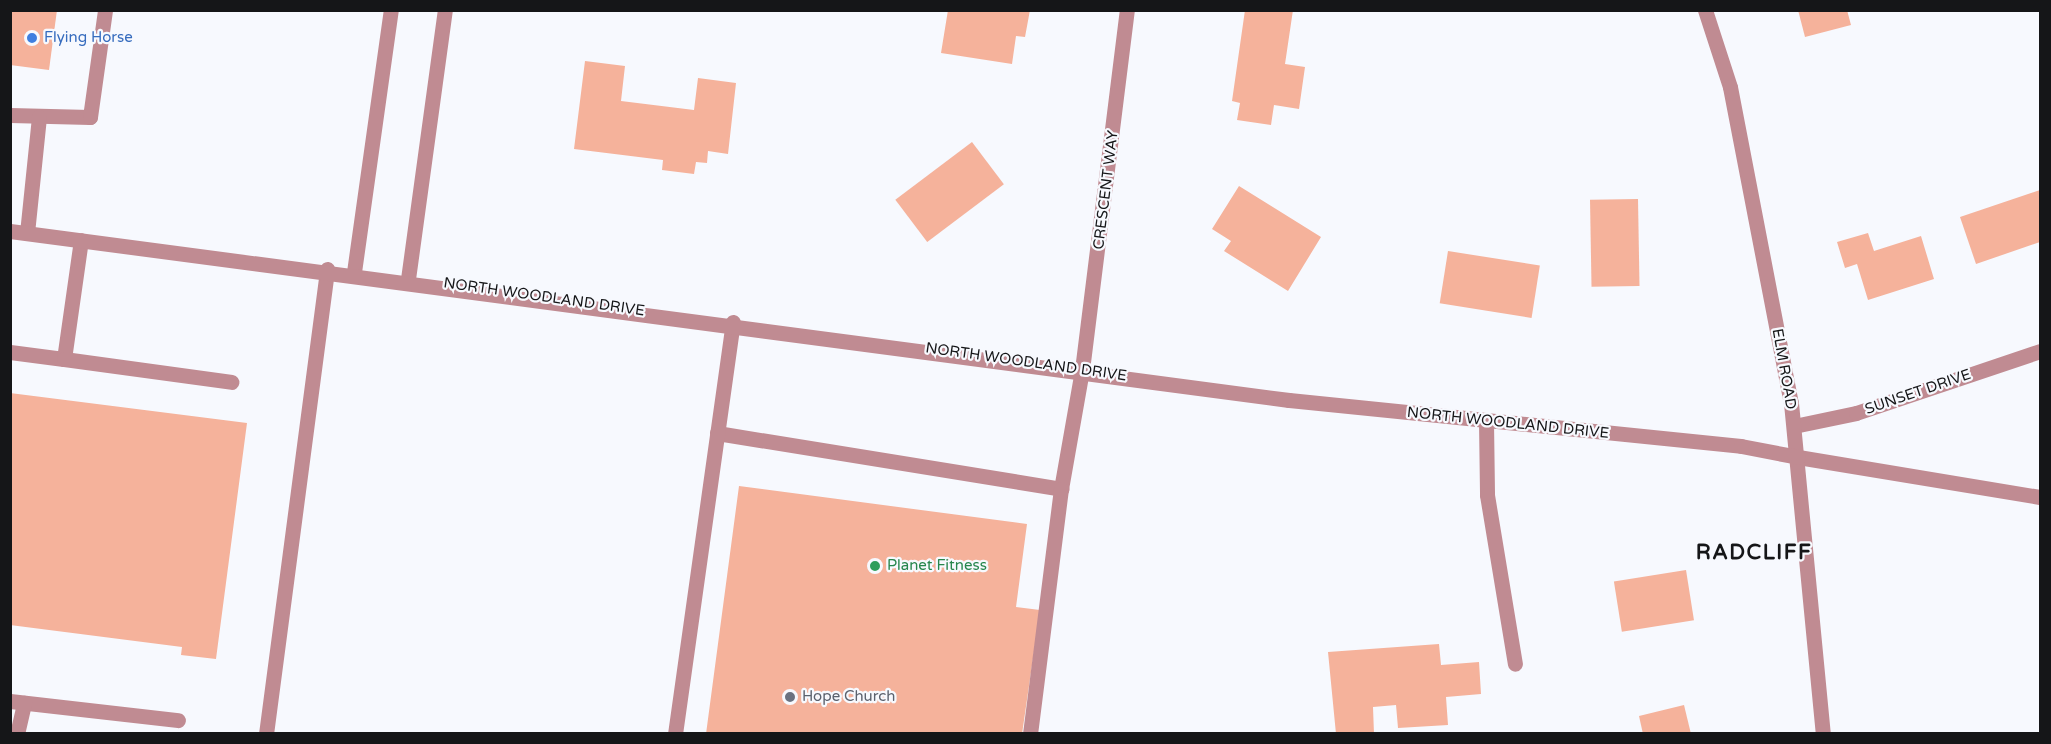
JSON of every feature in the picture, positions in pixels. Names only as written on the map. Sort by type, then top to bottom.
[{"type":"street","points":[[10,115],[90,117],[105,10]]},
{"type":"street","points":[[354,272],[391,10]]},
{"type":"street","points":[[408,279],[445,10]]},
{"type":"street","name":"CRESCENT WAY","points":[[1030,734],[1061,489],[1082,369],[1127,10]]},
{"type":"street","name":"ELM ROAD","points":[[1705,10],[1730,87],[1794,426],[1823,734]]},
{"type":"street","points":[[27,233],[39,117]]},
{"type":"street","name":"NORTH WOODLAND DRIVE","points":[[10,231],[354,272],[1486,421],[1740,446],[2040,497]]},
{"type":"street","points":[[64,359],[81,240]]},
{"type":"street","points":[[266,734],[327,269]]},
{"type":"street","points":[[675,734],[733,322]]},
{"type":"street","name":"SUNSET DRIVE","points":[[1794,426],[1856,413],[2040,351]]},
{"type":"street","points":[[10,352],[231,382]]},
{"type":"street","points":[[1486,421],[1487,495],[1515,664]]},
{"type":"street","points":[[717,433],[1061,489]]},
{"type":"street","points":[[17,734],[17,702],[178,720]]},
{"type":"building","name":"Flying Horse","points":[[10,10],[57,10],[49,70],[10,65]]},
{"type":"building","points":[[948,10],[1030,10],[1025,37],[1016,36],[1012,64],[941,53]]},
{"type":"building","points":[[1245,10],[1293,10],[1285,64],[1305,67],[1299,109],[1274,105],[1271,125],[1237,120],[1240,103],[1232,101]]},
{"type":"building","points":[[1798,10],[1847,10],[1851,25],[1805,37]]},
{"type":"building","points":[[585,61],[625,66],[621,101],[694,110],[698,78],[736,83],[728,154],[708,151],[707,163],[696,162],[694,174],[662,170],[663,160],[574,149]]},
{"type":"building","points":[[972,142],[1004,184],[927,242],[895,200]]},
{"type":"building","points":[[1239,186],[1321,237],[1288,291],[1224,251],[1231,241],[1212,229]]},
{"type":"building","points":[[2040,190],[2040,242],[1976,264],[1960,217]]},
{"type":"building","points":[[1638,199],[1640,286],[1592,287],[1590,200]]},
{"type":"building","points":[[1868,233],[1874,251],[1921,236],[1934,279],[1868,300],[1857,264],[1845,268],[1837,242]]},
{"type":"building","points":[[1448,251],[1540,266],[1532,318],[1440,303]]},
{"type":"building","points":[[10,393],[247,423],[216,659],[181,655],[182,647],[10,625]]},
{"type":"building","name":"Planet Fitness","points":[[739,486],[1027,524],[1016,607],[1040,610],[1022,734],[706,734]]},
{"type":"building","points":[[1686,570],[1694,620],[1622,632],[1614,581]]},
{"type":"building","points":[[1439,644],[1441,665],[1479,662],[1481,694],[1446,697],[1448,725],[1398,728],[1396,705],[1373,707],[1374,734],[1336,734],[1328,652]]},
{"type":"building","points":[[1684,705],[1691,734],[1643,734],[1639,716]]},
{"type":"place","name":"Flying Horse","points":[[32,38]]},
{"type":"place","name":"Planet Fitness","points":[[875,566]]},
{"type":"place","name":"Hope Church","points":[[790,697]]},
{"type":"district","name":"RADCLIFF","points":[[1754,553]]}]
